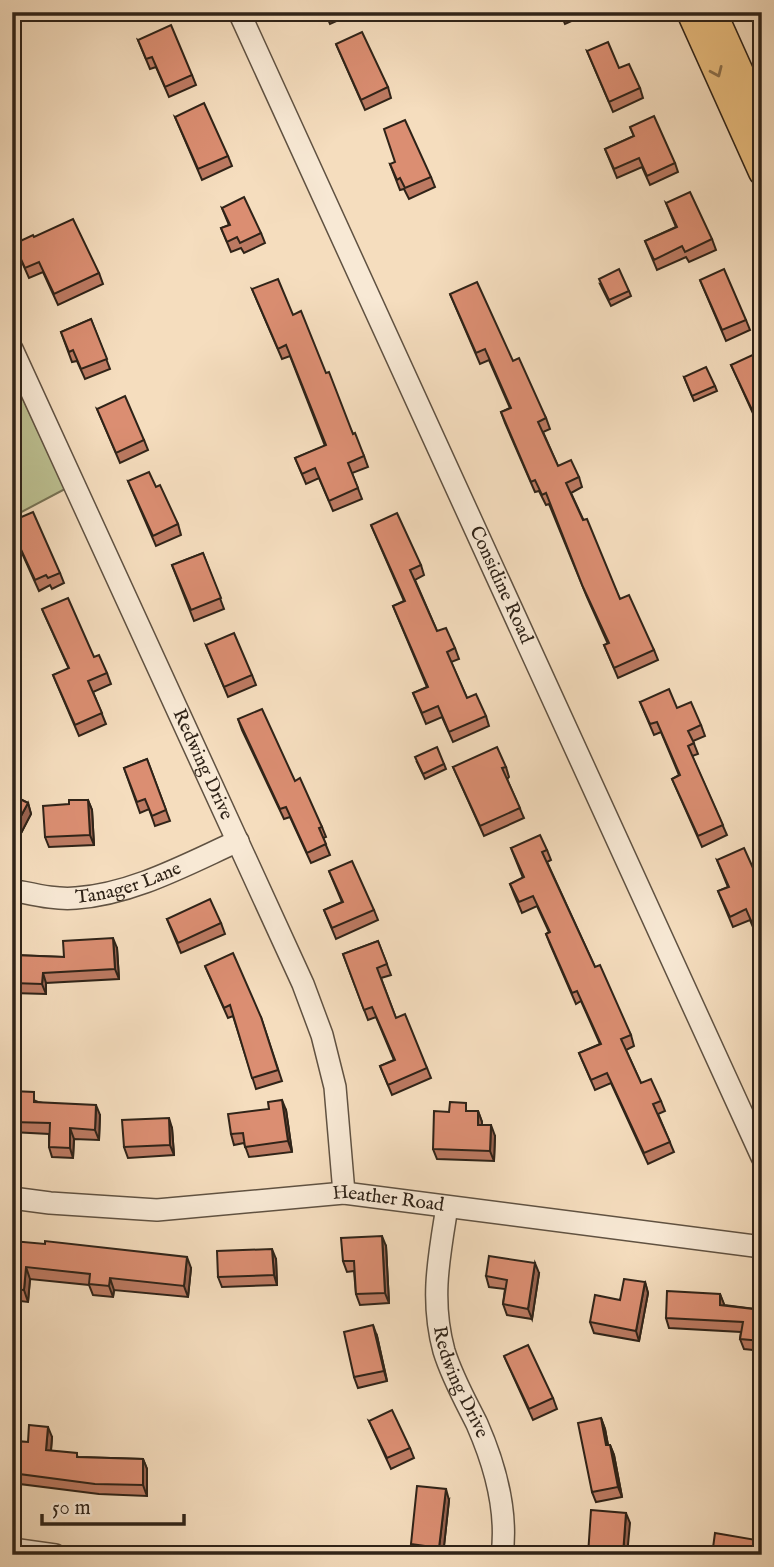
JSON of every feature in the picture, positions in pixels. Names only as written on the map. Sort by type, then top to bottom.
[{"type":"main road","points":[[690,12],[762,172]]},
{"type":"main road","points":[[713,12],[762,121]]},
{"type":"street","name":"Considine Road","points":[[239,12],[762,1157]]},
{"type":"street","name":"Redwing Drive","points":[[12,349],[303,984],[322,1035],[335,1087],[344,1193]]},
{"type":"street","name":"Tanager Lane","points":[[12,890],[41,896],[74,898],[108,893],[172,871],[238,841]]},
{"type":"street","name":"Heather Road","points":[[12,1198],[157,1210],[344,1193],[762,1247]]},
{"type":"street","name":"Redwing Drive","points":[[447,1207],[435,1283],[438,1322],[454,1379],[491,1460],[502,1504],[502,1555]]},
{"type":"street","points":[[12,1549],[55,1555]]},
{"type":"green space","points":[[12,375],[65,489],[12,517]]},
{"type":"building","points":[[171,25],[192,75],[165,87],[152,57],[146,59],[138,40]]},
{"type":"building","points":[[362,32],[388,87],[361,100],[336,44]]},
{"type":"building","points":[[608,42],[619,68],[629,64],[640,88],[609,102],[587,51]]},
{"type":"building","points":[[204,103],[228,156],[198,169],[175,117]]},
{"type":"building","points":[[654,116],[675,163],[647,176],[639,158],[614,169],[605,149],[634,136],[630,127]]},
{"type":"building","points":[[405,120],[431,177],[405,188],[400,178],[397,180],[390,164],[395,162],[384,129]]},
{"type":"building","points":[[690,192],[712,239],[685,252],[682,246],[654,260],[645,241],[677,227],[666,203]]},
{"type":"building","points":[[244,197],[261,233],[240,243],[237,237],[227,242],[221,228],[230,225],[222,208]]},
{"type":"building","points":[[12,217],[17,228],[12,230]]},
{"type":"building","points":[[73,219],[99,273],[54,294],[39,262],[25,268],[14,244]]},
{"type":"building","points":[[619,269],[629,291],[609,300],[599,279]]},
{"type":"building","points":[[724,269],[746,320],[722,330],[700,280]]},
{"type":"building","points":[[278,279],[293,315],[301,311],[364,456],[348,463],[358,488],[329,501],[315,468],[302,474],[295,458],[326,445],[286,345],[278,349],[252,289]]},
{"type":"building","points":[[477,282],[513,361],[519,358],[546,418],[538,422],[558,466],[571,460],[579,477],[566,483],[583,520],[587,519],[620,599],[629,595],[654,650],[614,668],[604,645],[609,643],[583,587],[546,493],[542,495],[535,480],[531,482],[501,412],[511,408],[485,349],[476,353],[450,294]]},
{"type":"building","points":[[91,319],[107,359],[81,369],[73,350],[69,352],[61,332]]},
{"type":"building","points":[[759,352],[762,358],[762,405],[752,410],[731,365]]},
{"type":"building","points":[[706,367],[715,386],[692,396],[684,377]]},
{"type":"building","points":[[125,396],[144,440],[116,453],[97,409]]},
{"type":"building","points":[[149,472],[156,487],[160,485],[178,524],[153,536],[128,481]]},
{"type":"building","points":[[33,512],[60,573],[35,580],[12,530],[12,521]]},
{"type":"building","points":[[397,513],[421,565],[410,570],[437,631],[446,628],[455,648],[447,652],[467,698],[476,694],[486,716],[449,732],[438,706],[422,713],[413,693],[428,687],[393,606],[405,601],[371,525]]},
{"type":"building","points":[[203,553],[221,598],[191,610],[172,565]]},
{"type":"building","points":[[68,598],[94,657],[99,655],[107,673],[88,681],[102,713],[75,725],[53,675],[69,668],[42,609]]},
{"type":"building","points":[[234,633],[252,675],[224,687],[206,645]]},
{"type":"building","points":[[669,689],[677,708],[691,702],[701,725],[688,731],[694,743],[688,746],[723,825],[698,836],[672,779],[680,775],[657,722],[650,724],[640,702]]},
{"type":"building","points":[[262,709],[295,781],[300,778],[322,827],[319,828],[326,844],[307,853],[286,807],[280,809],[238,719]]},
{"type":"building","points":[[437,747],[444,764],[423,774],[415,757]]},
{"type":"building","points":[[497,747],[506,767],[502,768],[520,808],[480,826],[453,767]]},
{"type":"building","points":[[147,759],[166,810],[152,816],[145,799],[137,802],[124,768]]},
{"type":"building","points":[[12,795],[28,803],[15,827],[12,826]]},
{"type":"building","points":[[69,800],[88,800],[90,835],[45,837],[43,806],[69,804]]},
{"type":"building","points":[[540,835],[547,850],[542,852],[595,967],[600,965],[631,1035],[621,1039],[641,1083],[651,1079],[661,1101],[653,1104],[670,1142],[644,1153],[607,1073],[591,1080],[579,1053],[601,1044],[577,991],[572,993],[546,934],[550,932],[533,896],[519,902],[510,884],[524,877],[511,848]]},
{"type":"building","points":[[744,848],[762,888],[762,946],[746,909],[730,917],[718,891],[729,887],[717,860]]},
{"type":"building","points":[[352,861],[374,910],[332,928],[324,910],[343,902],[329,871]]},
{"type":"building","points":[[210,899],[221,923],[178,943],[167,919]]},
{"type":"building","points":[[113,938],[115,969],[43,973],[42,984],[12,983],[12,955],[64,957],[63,941]]},
{"type":"building","points":[[378,941],[387,964],[377,968],[396,1018],[405,1014],[427,1068],[388,1085],[380,1066],[395,1060],[372,1007],[364,1010],[343,954]]},
{"type":"building","points":[[233,953],[261,1017],[278,1070],[252,1078],[230,1005],[224,1008],[205,966]]},
{"type":"building","points":[[12,1091],[34,1092],[34,1102],[96,1105],[95,1130],[70,1128],[70,1148],[49,1147],[50,1123],[12,1122]]},
{"type":"building","points":[[282,1100],[288,1141],[245,1147],[243,1133],[231,1134],[228,1114],[269,1109],[268,1102]]},
{"type":"building","points":[[450,1102],[466,1103],[466,1111],[478,1111],[478,1125],[491,1125],[490,1151],[433,1149],[434,1111],[449,1112]]},
{"type":"building","points":[[169,1118],[170,1145],[124,1147],[122,1120]]},
{"type":"building","points":[[382,1236],[385,1293],[356,1294],[354,1261],[343,1261],[341,1238]]},
{"type":"building","points":[[12,1241],[45,1244],[45,1241],[187,1257],[184,1286],[110,1278],[109,1286],[89,1284],[90,1274],[26,1267],[24,1290],[12,1289]]},
{"type":"building","points":[[272,1249],[274,1275],[218,1277],[217,1251]]},
{"type":"building","points":[[489,1256],[535,1263],[528,1309],[503,1304],[507,1280],[486,1276]]},
{"type":"building","points":[[624,1279],[645,1282],[636,1331],[590,1322],[595,1295],[620,1300]]},
{"type":"building","points":[[667,1291],[720,1294],[720,1305],[762,1310],[762,1341],[740,1339],[743,1322],[666,1318]]},
{"type":"building","points":[[373,1325],[384,1371],[354,1377],[344,1332]]},
{"type":"building","points":[[528,1345],[553,1398],[529,1409],[504,1356]]},
{"type":"building","points":[[392,1410],[410,1448],[387,1458],[369,1421]]},
{"type":"building","points":[[601,1418],[606,1445],[610,1445],[618,1487],[592,1492],[578,1423]]},
{"type":"building","points":[[29,1425],[48,1427],[46,1450],[77,1453],[77,1457],[143,1459],[143,1485],[95,1484],[12,1473],[12,1441],[28,1442]]},
{"type":"building","points":[[417,1486],[446,1489],[439,1548],[411,1544]]},
{"type":"building","points":[[591,1510],[626,1513],[623,1554],[588,1555]]},
{"type":"building","points":[[715,1533],[762,1541],[762,1555],[712,1555]]}]
